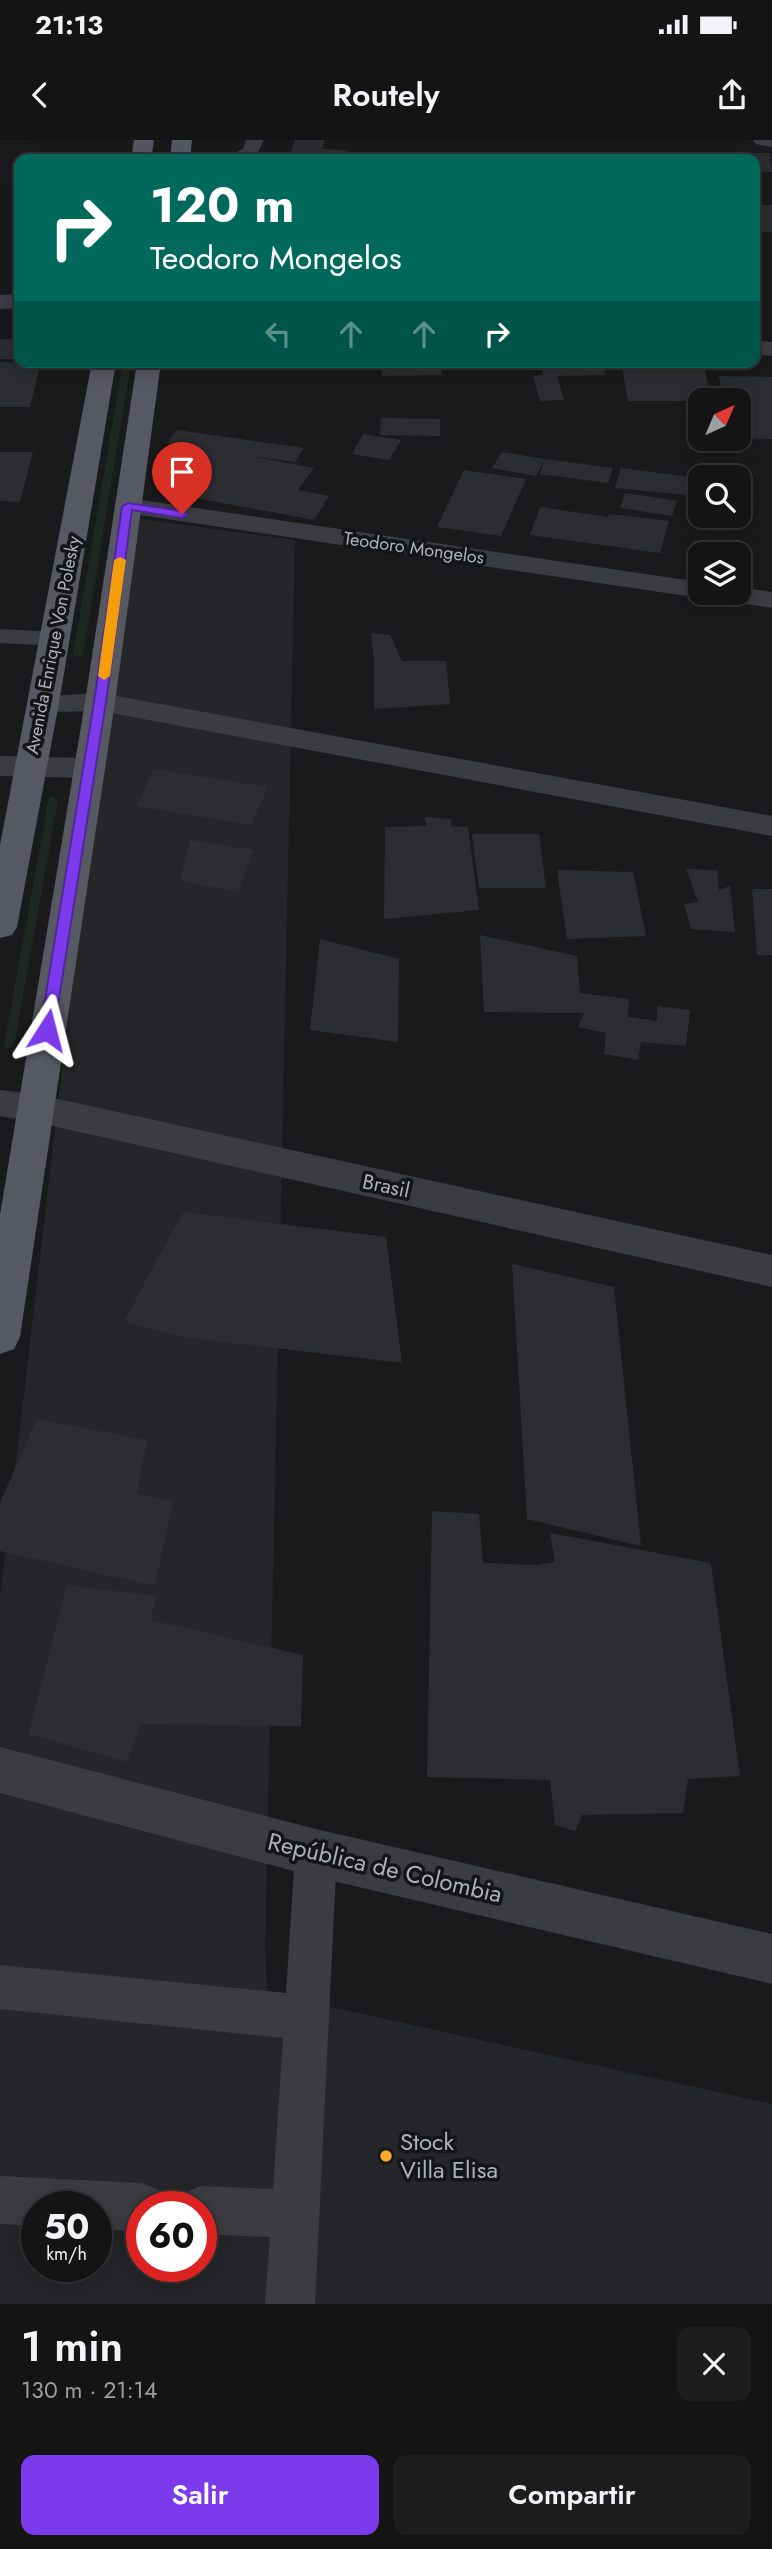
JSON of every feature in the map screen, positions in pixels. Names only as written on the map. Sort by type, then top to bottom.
[{"type":"main road","name":"Avenida Enrique Von Polesky","points":[[0,927],[56,639],[103,368]]},
{"type":"main road","points":[[0,1337],[17,1106],[100,702],[148,368]]},
{"type":"street","points":[[763,140],[772,141]]},
{"type":"street","name":"Teodoro Mongelos","points":[[128,506],[688,588]]},
{"type":"street","points":[[751,597],[772,600]]},
{"type":"street","points":[[44,703],[100,702],[772,826]]},
{"type":"street","points":[[0,765],[88,768]]},
{"type":"street","name":"Brasil","points":[[17,1106],[772,1272]]},
{"type":"street","name":"República de Colombia","points":[[0,1770],[316,1853],[772,1959]]},
{"type":"lane","points":[[181,152],[205,154]]},
{"type":"lane","points":[[0,636],[56,639]]},
{"type":"lane","points":[[290,2304],[316,1853]]},
{"type":"lane","points":[[0,1987],[307,2018]]},
{"type":"lane","points":[[0,2200],[126,2206]]},
{"type":"lane","points":[[217,2211],[296,2214]]},
{"type":"shaded area","points":[[122,368],[130,368],[83,655],[73,655]]},
{"type":"shaded area","points":[[127,517],[295,540],[265,1949],[267,1993],[772,2104],[772,2304],[0,2304],[0,1598]]},
{"type":"shaded area","points":[[51,796],[58,799],[14,1046],[6,1049],[4,1046]]},
{"type":"building","points":[[295,140],[325,140],[322,149],[348,150],[347,154],[291,154]]},
{"type":"building","points":[[770,153],[772,172],[760,172],[760,154],[730,154]]},
{"type":"building","points":[[760,205],[772,205],[772,232],[760,232]]},
{"type":"building","points":[[0,339],[14,339],[14,359],[0,359]]},
{"type":"building","points":[[0,362],[14,362],[14,368],[40,368],[30,407],[0,407]]},
{"type":"building","points":[[381,368],[441,368],[442,375],[382,376]]},
{"type":"building","points":[[542,368],[604,368],[606,375],[557,376],[564,400],[540,401],[533,376],[543,375]]},
{"type":"building","points":[[622,368],[704,368],[709,388],[688,388],[688,401],[628,401]]},
{"type":"building","points":[[719,376],[772,377],[772,439],[751,438],[751,388],[721,388]]},
{"type":"building","points":[[381,418],[440,419],[440,436],[380,435]]},
{"type":"building","points":[[177,430],[304,448],[295,462],[250,456],[314,468],[298,490],[329,496],[314,520],[163,492],[197,448],[167,443]]},
{"type":"building","points":[[363,434],[401,440],[389,460],[352,454]]},
{"type":"building","points":[[0,452],[33,452],[20,502],[0,501]]},
{"type":"building","points":[[502,452],[545,459],[536,476],[492,468]]},
{"type":"building","points":[[545,459],[613,468],[608,483],[540,474]]},
{"type":"building","points":[[621,468],[688,477],[686,495],[615,488]]},
{"type":"building","points":[[464,470],[526,479],[501,536],[437,527]]},
{"type":"building","points":[[625,493],[677,501],[672,516],[620,508]]},
{"type":"building","points":[[540,507],[608,517],[609,514],[669,521],[660,553],[530,535]]},
{"type":"building","points":[[371,633],[390,635],[402,661],[446,661],[450,704],[374,709]]},
{"type":"building","points":[[154,769],[268,787],[251,825],[136,806]]},
{"type":"building","points":[[424,817],[451,819],[451,826],[468,827],[479,910],[384,919],[385,827],[427,826]]},
{"type":"building","points":[[472,834],[539,834],[546,888],[479,888]]},
{"type":"building","points":[[190,840],[253,850],[238,892],[180,881]]},
{"type":"building","points":[[686,869],[717,870],[719,890],[730,886],[735,932],[691,929],[684,904],[698,902]]},
{"type":"building","points":[[557,870],[633,872],[646,936],[567,939]]},
{"type":"building","points":[[752,889],[772,889],[772,955],[757,955]]},
{"type":"building","points":[[480,935],[577,956],[580,993],[629,999],[628,1017],[657,1021],[657,1006],[690,1010],[686,1046],[641,1042],[638,1060],[604,1054],[606,1033],[578,1027],[584,1013],[484,1012]]},
{"type":"building","points":[[320,939],[399,959],[398,1042],[310,1030]]},
{"type":"building","points":[[183,1212],[386,1237],[402,1363],[181,1337],[124,1321]]},
{"type":"building","points":[[512,1264],[614,1287],[641,1546],[527,1519]]},
{"type":"building","points":[[37,1419],[147,1440],[137,1494],[173,1502],[155,1586],[0,1551],[0,1503]]},
{"type":"building","points":[[432,1511],[479,1514],[483,1563],[536,1565],[555,1562],[550,1533],[711,1563],[740,1776],[688,1779],[683,1813],[582,1815],[575,1831],[555,1825],[550,1780],[427,1777]]},
{"type":"building","points":[[67,1585],[156,1596],[151,1620],[303,1655],[301,1726],[141,1724],[127,1762],[28,1734]]},
{"type":"slow traffic","points":[[104,676],[120,560]]},
{"type":"place","name":"Stock Villa Elisa","points":[[386,2156]]},
{"type":"route","points":[[47,1030],[100,702],[128,506],[182,514]]}]
